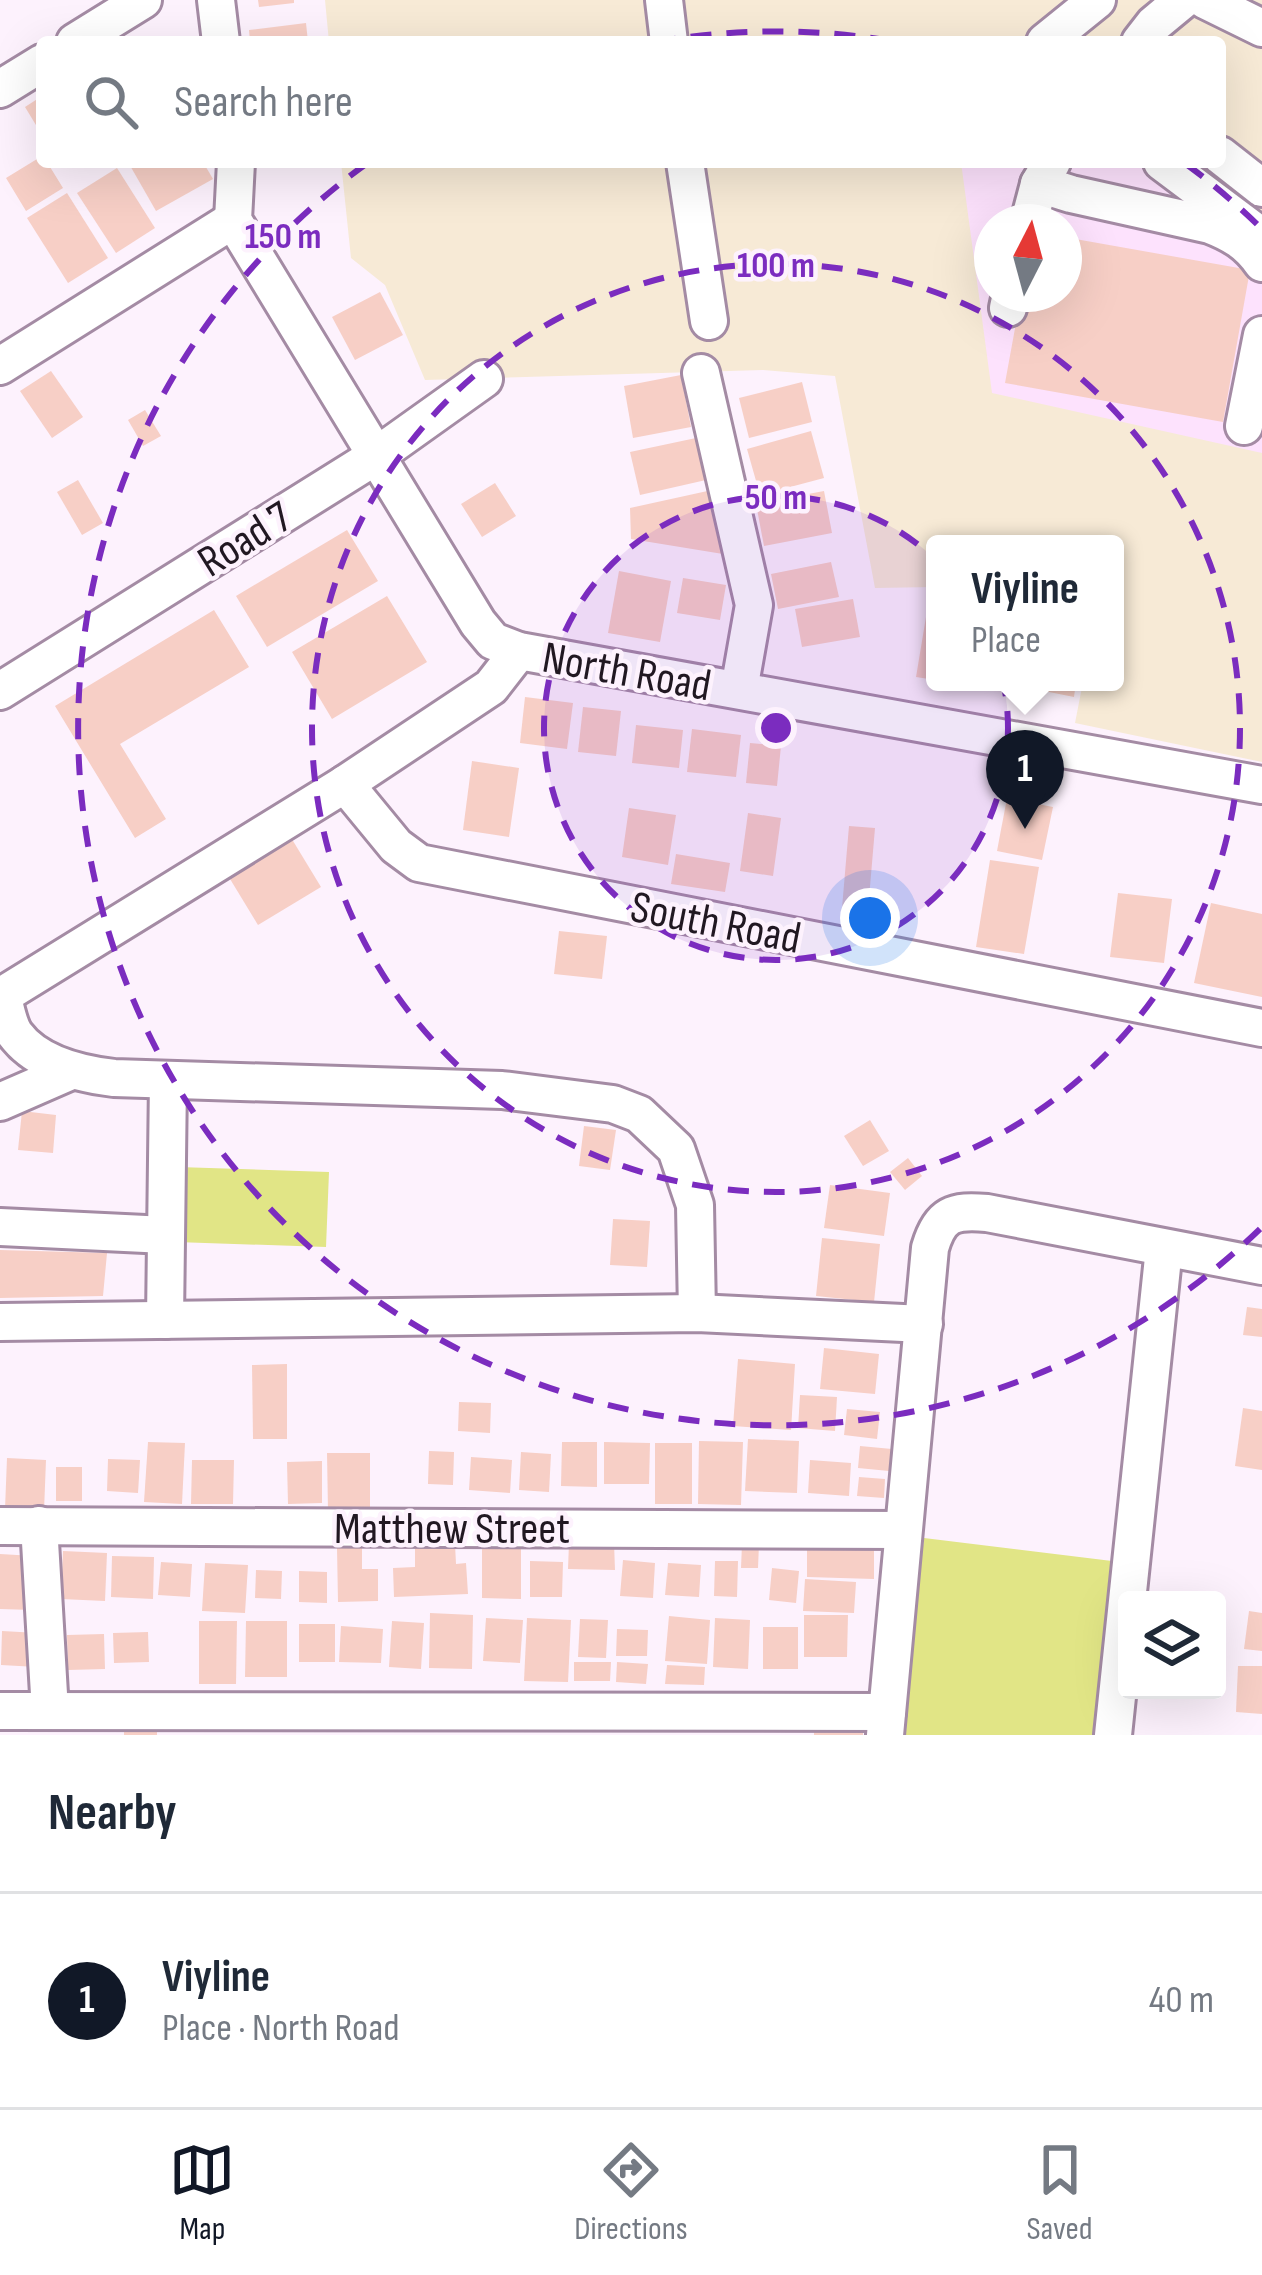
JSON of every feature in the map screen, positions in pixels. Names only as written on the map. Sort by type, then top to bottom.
[{"type":"street","points":[[85,36],[142,0]]},
{"type":"street","points":[[216,0],[220,36]]},
{"type":"street","points":[[664,0],[668,36]]},
{"type":"street","points":[[1052,36],[1097,0]]},
{"type":"street","points":[[1145,36],[1183,0]]},
{"type":"street","points":[[1205,0],[1262,28]]},
{"type":"street","points":[[0,89],[36,67]]},
{"type":"street","points":[[1226,160],[1262,188]]},
{"type":"street","points":[[0,366],[233,220],[236,168]]},
{"type":"street","points":[[686,168],[709,321]]},
{"type":"street","points":[[1170,168],[1262,237]]},
{"type":"street","points":[[1035,204],[1046,173],[1071,194],[1230,233],[1262,263]]},
{"type":"street","name":"North Road","points":[[233,220],[493,641],[519,651],[1262,785]]},
{"type":"street","points":[[1244,426],[1262,335]]},
{"type":"street","points":[[701,373],[754,605],[740,689]]},
{"type":"street","name":"Road 7","points":[[0,692],[376,456],[484,379]]},
{"type":"street","points":[[519,651],[491,687],[345,784],[1,996],[14,1033],[42,1057],[71,1071],[114,1078],[502,1090],[613,1103],[639,1114],[676,1149],[695,1205],[697,1313]]},
{"type":"street","name":"South Road","points":[[345,784],[396,846],[419,862],[1262,1028]]},
{"type":"street","points":[[0,1102],[71,1071]]},
{"type":"street","points":[[165,1321],[168,1080]]},
{"type":"street","points":[[0,1711],[273,1724],[886,1724],[929,1248],[935,1230],[949,1215],[987,1213],[1262,1265]]},
{"type":"street","points":[[0,1227],[166,1235]]},
{"type":"street","points":[[1113,1735],[1164,1248]]},
{"type":"street","points":[[0,1322],[697,1313],[924,1324]]},
{"type":"street","points":[[38,1525],[50,1711]]},
{"type":"street","name":"Matthew Street","points":[[0,1526],[904,1530]]},
{"type":"shaded area","points":[[325,0],[1262,0],[1262,762],[1075,723],[1081,691],[1124,691],[1124,535],[926,535],[926,587],[875,588],[835,376],[763,370],[425,380],[385,285],[351,258],[342,168],[1226,168],[1226,36],[328,36]]},
{"type":"shaded area","points":[[962,168],[1151,168],[1262,251],[1262,453],[992,393],[981,312],[1082,312],[1082,204],[974,204],[974,259]]},
{"type":"green space","points":[[178,1167],[329,1172],[326,1247],[176,1242]]},
{"type":"green space","points":[[924,1538],[1112,1561],[1097,1735],[906,1735],[907,1681]]},
{"type":"building","points":[[258,0],[294,0],[294,3],[259,7]]},
{"type":"building","points":[[306,23],[307,36],[250,36],[249,30]]},
{"type":"building","points":[[36,100],[36,125],[25,107]]},
{"type":"building","points":[[36,160],[36,168],[51,168],[63,188],[26,211],[6,178]]},
{"type":"building","points":[[117,168],[155,228],[116,253],[77,193]]},
{"type":"building","points":[[131,168],[207,168],[213,179],[156,211]]},
{"type":"building","points":[[67,193],[108,258],[68,283],[27,218]]},
{"type":"building","points":[[1082,240],[1250,270],[1223,422],[1005,383],[1018,312],[1082,312]]},
{"type":"building","points":[[380,292],[403,335],[355,360],[332,317]]},
{"type":"building","points":[[51,371],[83,417],[52,438],[20,391]]},
{"type":"building","points":[[681,375],[691,427],[633,438],[624,386]]},
{"type":"building","points":[[802,382],[812,422],[749,438],[739,398]]},
{"type":"building","points":[[145,410],[161,436],[143,446],[128,420]]},
{"type":"building","points":[[811,431],[824,478],[760,495],[747,449]]},
{"type":"building","points":[[696,438],[706,480],[640,495],[630,452]]},
{"type":"building","points":[[78,480],[103,523],[82,535],[57,492]]},
{"type":"building","points":[[495,483],[516,516],[482,537],[461,504]]},
{"type":"building","points":[[712,490],[723,554],[631,539],[630,508]]},
{"type":"building","points":[[824,491],[832,533],[764,546],[756,504]]},
{"type":"building","points":[[347,530],[378,581],[267,647],[236,596]]},
{"type":"building","points":[[831,562],[839,597],[778,609],[771,574]]},
{"type":"building","points":[[619,571],[671,581],[660,642],[608,633]]},
{"type":"building","points":[[683,578],[726,585],[720,620],[677,613]]},
{"type":"building","points":[[387,596],[427,662],[332,719],[292,652]]},
{"type":"building","points":[[853,599],[860,637],[802,647],[795,609]]},
{"type":"building","points":[[214,610],[249,667],[120,744],[166,819],[135,838],[55,706]]},
{"type":"building","points":[[926,617],[926,679],[916,677]]},
{"type":"building","points":[[1044,691],[1075,691],[1074,697]]},
{"type":"building","points":[[525,697],[573,703],[567,749],[520,743]]},
{"type":"building","points":[[583,707],[621,711],[616,756],[578,752]]},
{"type":"building","points":[[636,725],[683,730],[679,768],[632,763]]},
{"type":"building","points":[[692,729],[741,735],[736,777],[687,772]]},
{"type":"building","points":[[750,743],[781,746],[777,786],[746,783]]},
{"type":"building","points":[[472,761],[519,768],[509,837],[463,830]]},
{"type":"building","points":[[1007,798],[1053,807],[1042,860],[997,851]]},
{"type":"building","points":[[629,808],[676,815],[668,865],[622,857]]},
{"type":"building","points":[[748,813],[781,818],[773,876],[740,871]]},
{"type":"building","points":[[849,826],[875,828],[868,910],[842,908]]},
{"type":"building","points":[[290,836],[321,887],[258,925],[227,874]]},
{"type":"building","points":[[676,854],[730,863],[725,892],[671,884]]},
{"type":"building","points":[[990,860],[1039,867],[1024,954],[976,947]]},
{"type":"building","points":[[1118,893],[1172,899],[1164,963],[1110,957]]},
{"type":"building","points":[[1211,903],[1262,914],[1262,997],[1194,983]]},
{"type":"building","points":[[559,931],[607,936],[602,979],[554,974]]},
{"type":"building","points":[[22,1111],[56,1115],[53,1153],[18,1150]]},
{"type":"building","points":[[870,1120],[889,1151],[863,1166],[844,1136]]},
{"type":"building","points":[[584,1126],[616,1130],[610,1170],[579,1166]]},
{"type":"building","points":[[908,1158],[922,1176],[905,1190],[890,1172]]},
{"type":"building","points":[[830,1185],[890,1193],[884,1236],[824,1228]]},
{"type":"building","points":[[613,1219],[650,1221],[647,1267],[610,1265]]},
{"type":"building","points":[[822,1238],[880,1244],[874,1302],[816,1296]]},
{"type":"building","points":[[0,1250],[107,1253],[103,1296],[0,1298]]},
{"type":"building","points":[[1247,1307],[1262,1309],[1262,1337],[1243,1335]]},
{"type":"building","points":[[824,1348],[879,1354],[875,1394],[820,1389]]},
{"type":"building","points":[[738,1359],[795,1364],[791,1430],[733,1426]]},
{"type":"building","points":[[287,1364],[287,1439],[253,1439],[252,1365]]},
{"type":"building","points":[[800,1395],[837,1397],[835,1431],[798,1428]]},
{"type":"building","points":[[459,1402],[491,1403],[490,1433],[458,1431]]},
{"type":"building","points":[[1243,1408],[1262,1411],[1262,1470],[1235,1466]]},
{"type":"building","points":[[847,1409],[880,1412],[877,1439],[844,1435]]},
{"type":"building","points":[[748,1439],[799,1441],[797,1493],[745,1491]]},
{"type":"building","points":[[699,1441],[743,1442],[741,1505],[698,1504]]},
{"type":"building","points":[[148,1442],[185,1443],[182,1504],[144,1502]]},
{"type":"building","points":[[562,1442],[597,1442],[597,1487],[561,1486]]},
{"type":"building","points":[[604,1442],[650,1443],[649,1484],[604,1484]]},
{"type":"building","points":[[655,1443],[692,1443],[692,1504],[655,1504]]},
{"type":"building","points":[[860,1446],[892,1449],[889,1471],[858,1468]]},
{"type":"building","points":[[429,1451],[454,1452],[453,1485],[428,1484]]},
{"type":"building","points":[[521,1452],[551,1454],[549,1492],[519,1490]]},
{"type":"building","points":[[327,1453],[370,1453],[370,1510],[328,1511]]},
{"type":"building","points":[[471,1457],[512,1460],[510,1493],[469,1490]]},
{"type":"building","points":[[7,1458],[46,1460],[44,1511],[5,1509]]},
{"type":"building","points":[[108,1459],[140,1460],[138,1493],[107,1491]]},
{"type":"building","points":[[192,1460],[234,1460],[233,1504],[191,1504]]},
{"type":"building","points":[[810,1460],[851,1463],[849,1496],[808,1493]]},
{"type":"building","points":[[322,1461],[322,1503],[288,1504],[287,1462]]},
{"type":"building","points":[[56,1467],[82,1467],[82,1501],[56,1501]]},
{"type":"building","points":[[859,1477],[885,1479],[884,1498],[857,1496]]},
{"type":"building","points":[[569,1543],[614,1543],[615,1570],[568,1569]]},
{"type":"building","points":[[807,1543],[874,1545],[874,1579],[807,1577]]},
{"type":"building","points":[[455,1544],[456,1564],[466,1563],[468,1594],[394,1597],[393,1568],[415,1567],[415,1545]]},
{"type":"building","points":[[482,1544],[521,1544],[521,1599],[482,1598]]},
{"type":"building","points":[[742,1544],[759,1544],[758,1568],[741,1568]]},
{"type":"building","points":[[337,1548],[362,1548],[362,1569],[378,1569],[378,1601],[338,1602]]},
{"type":"building","points":[[63,1551],[107,1553],[105,1601],[61,1599]]},
{"type":"building","points":[[0,1554],[34,1556],[32,1610],[0,1609]]},
{"type":"building","points":[[112,1556],[154,1557],[153,1599],[111,1597]]},
{"type":"building","points":[[623,1560],[655,1563],[653,1598],[620,1596]]},
{"type":"building","points":[[530,1561],[563,1562],[562,1597],[530,1597]]},
{"type":"building","points":[[715,1561],[738,1561],[737,1597],[714,1596]]},
{"type":"building","points":[[161,1562],[192,1564],[190,1597],[158,1595]]},
{"type":"building","points":[[205,1563],[248,1565],[245,1613],[202,1611]]},
{"type":"building","points":[[668,1563],[701,1565],[699,1597],[665,1595]]},
{"type":"building","points":[[772,1568],[799,1571],[796,1603],[769,1600]]},
{"type":"building","points":[[256,1570],[282,1571],[281,1599],[255,1598]]},
{"type":"building","points":[[299,1571],[327,1572],[327,1603],[299,1602]]},
{"type":"building","points":[[805,1579],[856,1582],[854,1613],[803,1611]]},
{"type":"building","points":[[1249,1611],[1262,1613],[1262,1651],[1244,1649]]},
{"type":"building","points":[[430,1613],[473,1615],[472,1669],[429,1668]]},
{"type":"building","points":[[804,1615],[848,1615],[847,1657],[804,1657]]},
{"type":"building","points":[[669,1616],[710,1620],[707,1664],[665,1661]]},
{"type":"building","points":[[486,1618],[523,1620],[520,1663],[483,1661]]},
{"type":"building","points":[[527,1618],[571,1620],[568,1682],[524,1681]]},
{"type":"building","points":[[715,1618],[750,1620],[748,1669],[713,1667]]},
{"type":"building","points":[[580,1619],[608,1620],[606,1658],[578,1657]]},
{"type":"building","points":[[199,1621],[237,1621],[236,1684],[199,1684]]},
{"type":"building","points":[[246,1621],[287,1621],[287,1677],[245,1677]]},
{"type":"building","points":[[392,1621],[424,1623],[421,1669],[389,1667]]},
{"type":"building","points":[[299,1624],[335,1624],[335,1662],[299,1662]]},
{"type":"building","points":[[341,1626],[383,1629],[381,1663],[339,1662]]},
{"type":"building","points":[[763,1627],[798,1627],[798,1669],[763,1669]]},
{"type":"building","points":[[617,1629],[648,1630],[647,1656],[616,1656]]},
{"type":"building","points":[[2,1631],[38,1633],[37,1667],[1,1665]]},
{"type":"building","points":[[148,1632],[149,1662],[114,1663],[113,1633]]},
{"type":"building","points":[[104,1634],[105,1669],[68,1670],[67,1635]]},
{"type":"building","points":[[574,1662],[611,1662],[610,1681],[574,1681]]},
{"type":"building","points":[[617,1662],[648,1664],[646,1684],[616,1682]]},
{"type":"building","points":[[667,1665],[705,1667],[704,1685],[665,1684]]},
{"type":"building","points":[[1238,1666],[1262,1666],[1262,1714],[1236,1712]]},
{"type":"building","points":[[124,1729],[157,1730],[157,1735],[124,1735]]},
{"type":"building","points":[[814,1729],[863,1730],[863,1735],[814,1735]]},
{"type":"place","name":"Viyline","points":[[1025,829]]}]
